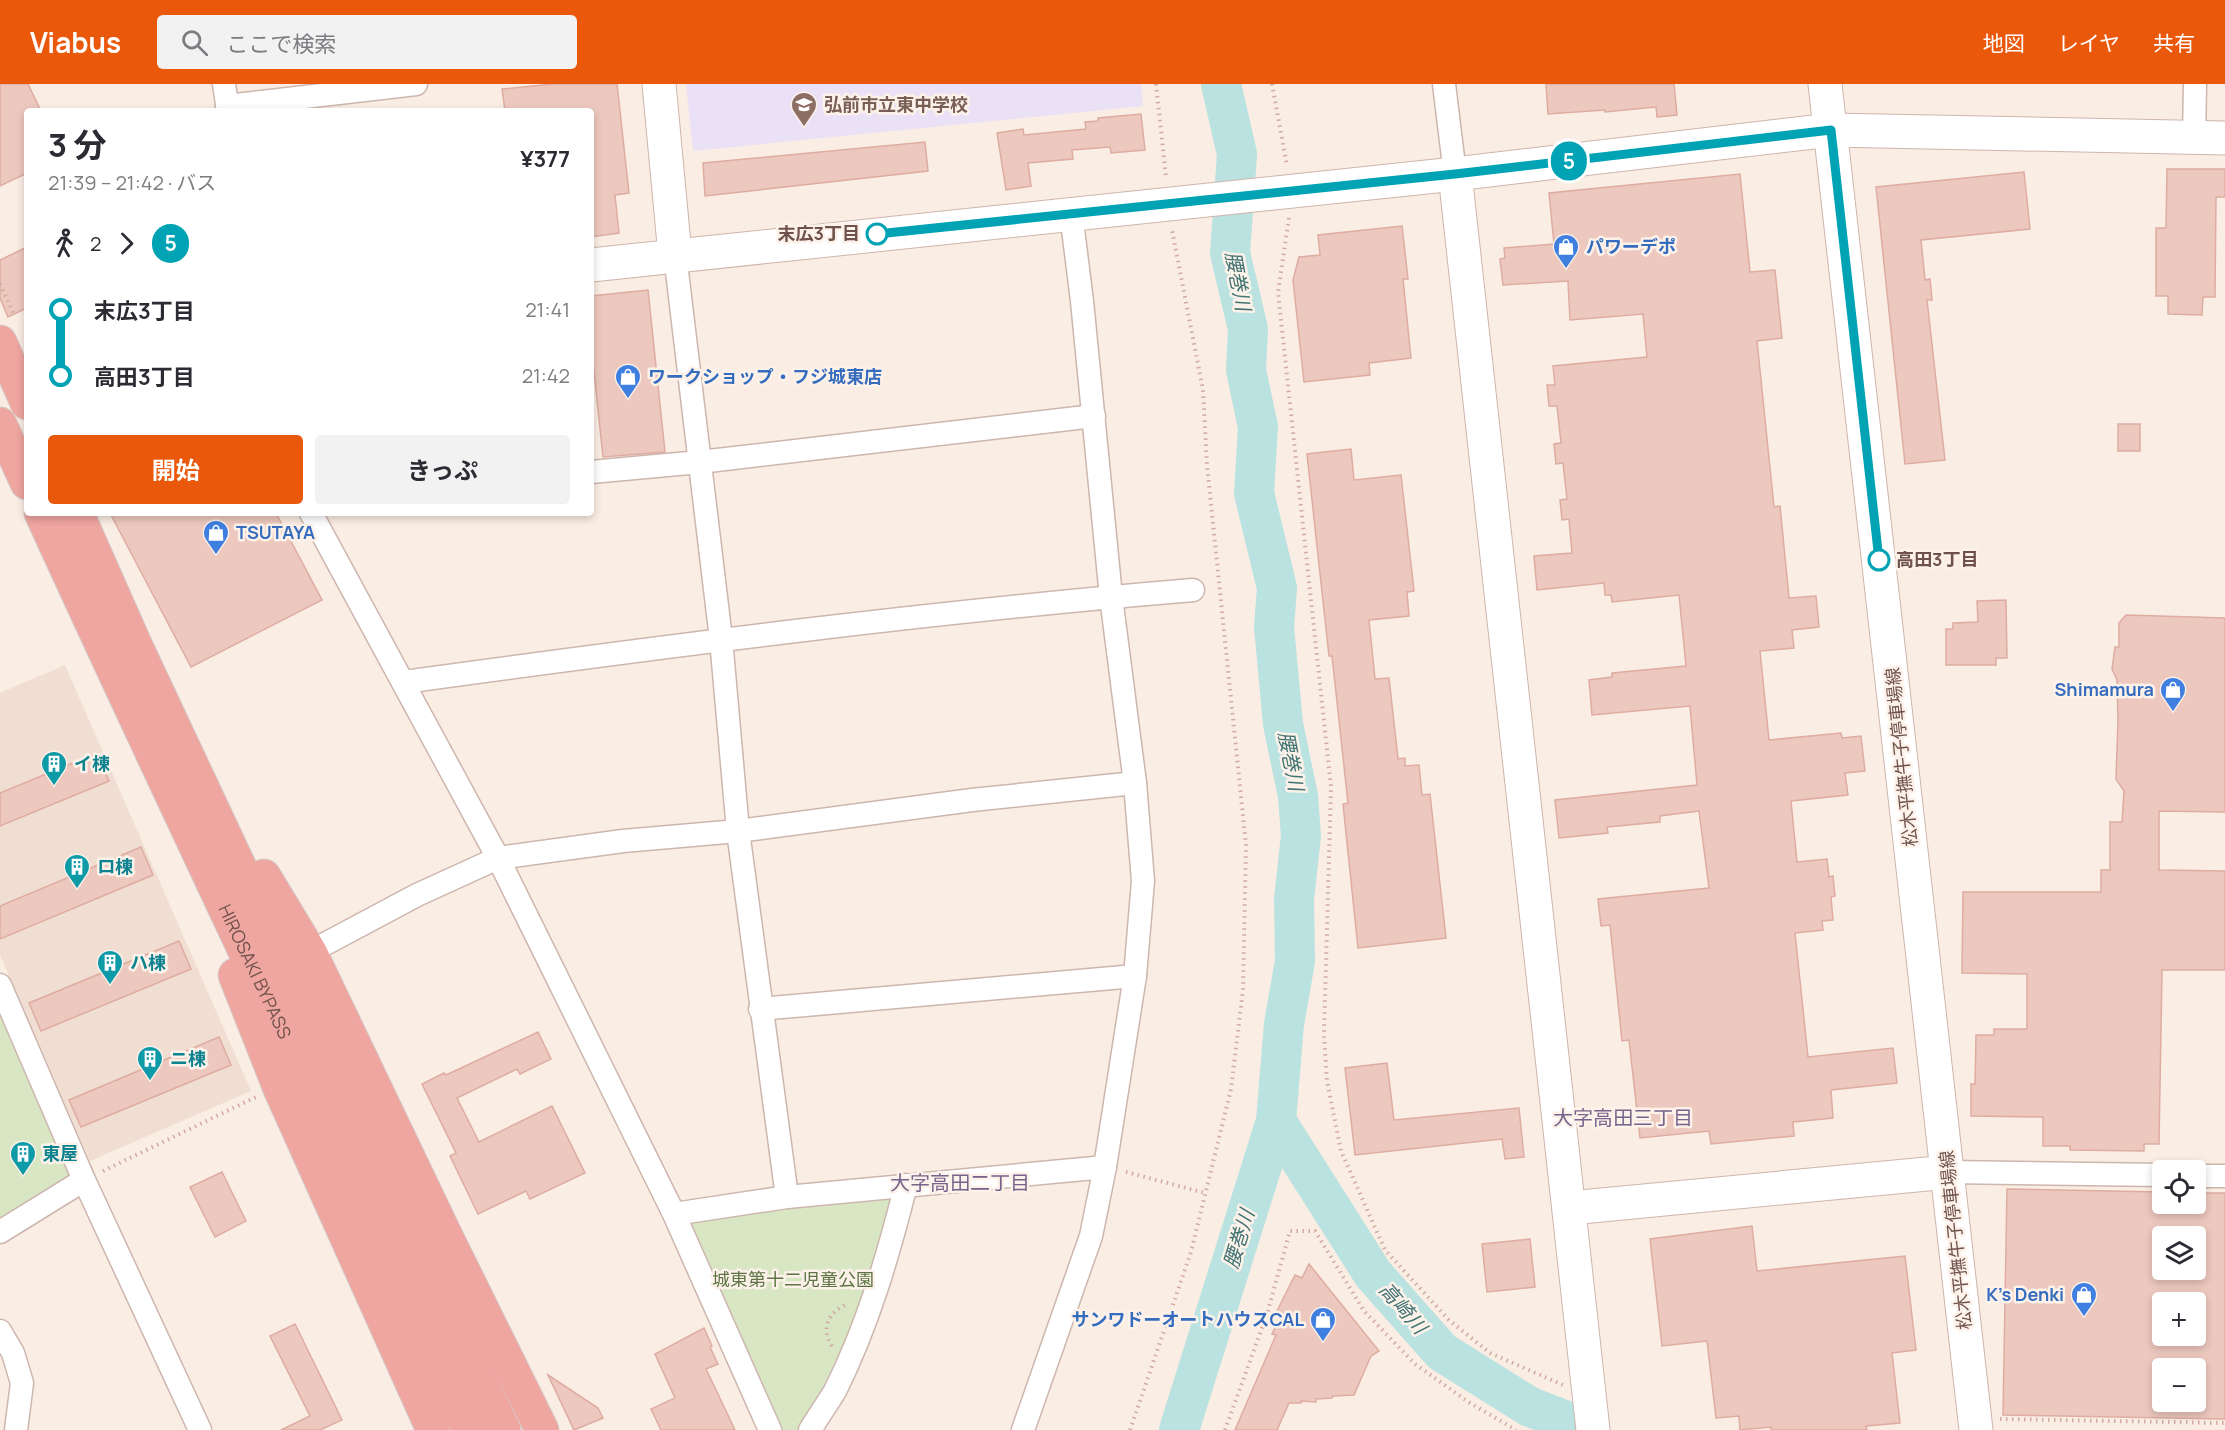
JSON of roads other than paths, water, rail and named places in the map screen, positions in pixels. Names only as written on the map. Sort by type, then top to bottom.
[{"type":"highway","points":[[7,328],[14,373],[24,396]]},
{"type":"highway","points":[[0,424],[24,476]]},
{"type":"highway","name":"HIROSAKI BYPASS","points":[[42,516],[122,691],[470,1430]]},
{"type":"highway","name":"HIROSAKI BYPASS","points":[[77,516],[135,644],[504,1430]]},
{"type":"highway","points":[[135,644],[226,813],[310,952],[542,1430]]},
{"type":"highway","points":[[122,691],[280,1089],[433,1430]]},
{"type":"street","points":[[227,100],[416,84]]},
{"type":"street","points":[[659,84],[675,255],[721,639],[738,831],[760,1009],[787,1197]]},
{"type":"street","points":[[1444,84],[1591,1407]]},
{"type":"street","name":"松木平撫牛子停車場線","points":[[1825,84],[1948,1172],[1985,1424]]},
{"type":"street","points":[[594,265],[1455,174],[1831,130],[2209,138],[2195,84]]},
{"type":"street","points":[[1023,1430],[1091,1236],[1105,1167],[1135,976],[1143,881],[1135,783],[1111,597],[1094,416],[1071,213]]},
{"type":"street","points":[[594,472],[700,462],[1094,416]]},
{"type":"street","points":[[313,516],[498,858],[674,1214],[770,1430]]},
{"type":"street","points":[[404,682],[721,639],[1193,590]]},
{"type":"street","points":[[310,952],[417,895],[498,858],[623,841],[738,831],[972,800],[1135,783]]},
{"type":"street","points":[[760,1009],[1135,976]]},
{"type":"street","points":[[0,985],[84,1180],[200,1430]]},
{"type":"street","points":[[674,1214],[787,1197],[1105,1167]]},
{"type":"street","points":[[1570,1208],[1948,1172],[2152,1175]]},
{"type":"street","points":[[2206,1176],[2225,1176]]},
{"type":"street","points":[[0,1232],[84,1180]]},
{"type":"street","points":[[810,1430],[834,1392],[863,1330],[888,1257],[906,1185]]},
{"type":"street","points":[[0,1332],[13,1353],[22,1383],[16,1430]]},
{"type":"waterway","name":"腰巻川","points":[[1179,1430],[1276,1121],[1284,1024],[1295,961],[1294,899],[1301,836],[1298,796],[1283,724],[1274,627],[1277,588],[1254,493],[1258,427],[1246,370],[1248,329],[1230,253],[1237,154],[1221,84]]},
{"type":"waterway","name":"高崎川","points":[[1276,1121],[1373,1274],[1442,1352],[1530,1407],[1590,1430]]},
{"type":"place","name":"弘前市立東中学校","points":[[804,128]]},
{"type":"place","name":"末広3丁目","points":[[877,234]]},
{"type":"place","name":"パワーデポ","points":[[1566,270]]},
{"type":"place","name":"ワークショップ・フジ城東店","points":[[628,400]]},
{"type":"place","name":"TSUTAYA","points":[[216,556]]},
{"type":"place","name":"高田3丁目","points":[[1879,560]]},
{"type":"place","name":"Shimamura","points":[[2173,713]]},
{"type":"place","name":"イ棟","points":[[54,787]]},
{"type":"place","name":"ロ棟","points":[[77,890]]},
{"type":"place","name":"ハ棟","points":[[110,986]]},
{"type":"place","name":"ニ棟","points":[[150,1082]]},
{"type":"place","name":"東屋","points":[[23,1177]]},
{"type":"place","name":"K's Denki","points":[[2084,1318]]},
{"type":"place","name":"サンワドーオートハウスCAL","points":[[1323,1343]]},
{"type":"district","name":"大字高田三丁目","points":[[1623,1118]]},
{"type":"district","name":"大字高田二丁目","points":[[960,1183]]},
{"type":"park label","name":"城東第十二児童公園","points":[[793,1280]]}]
